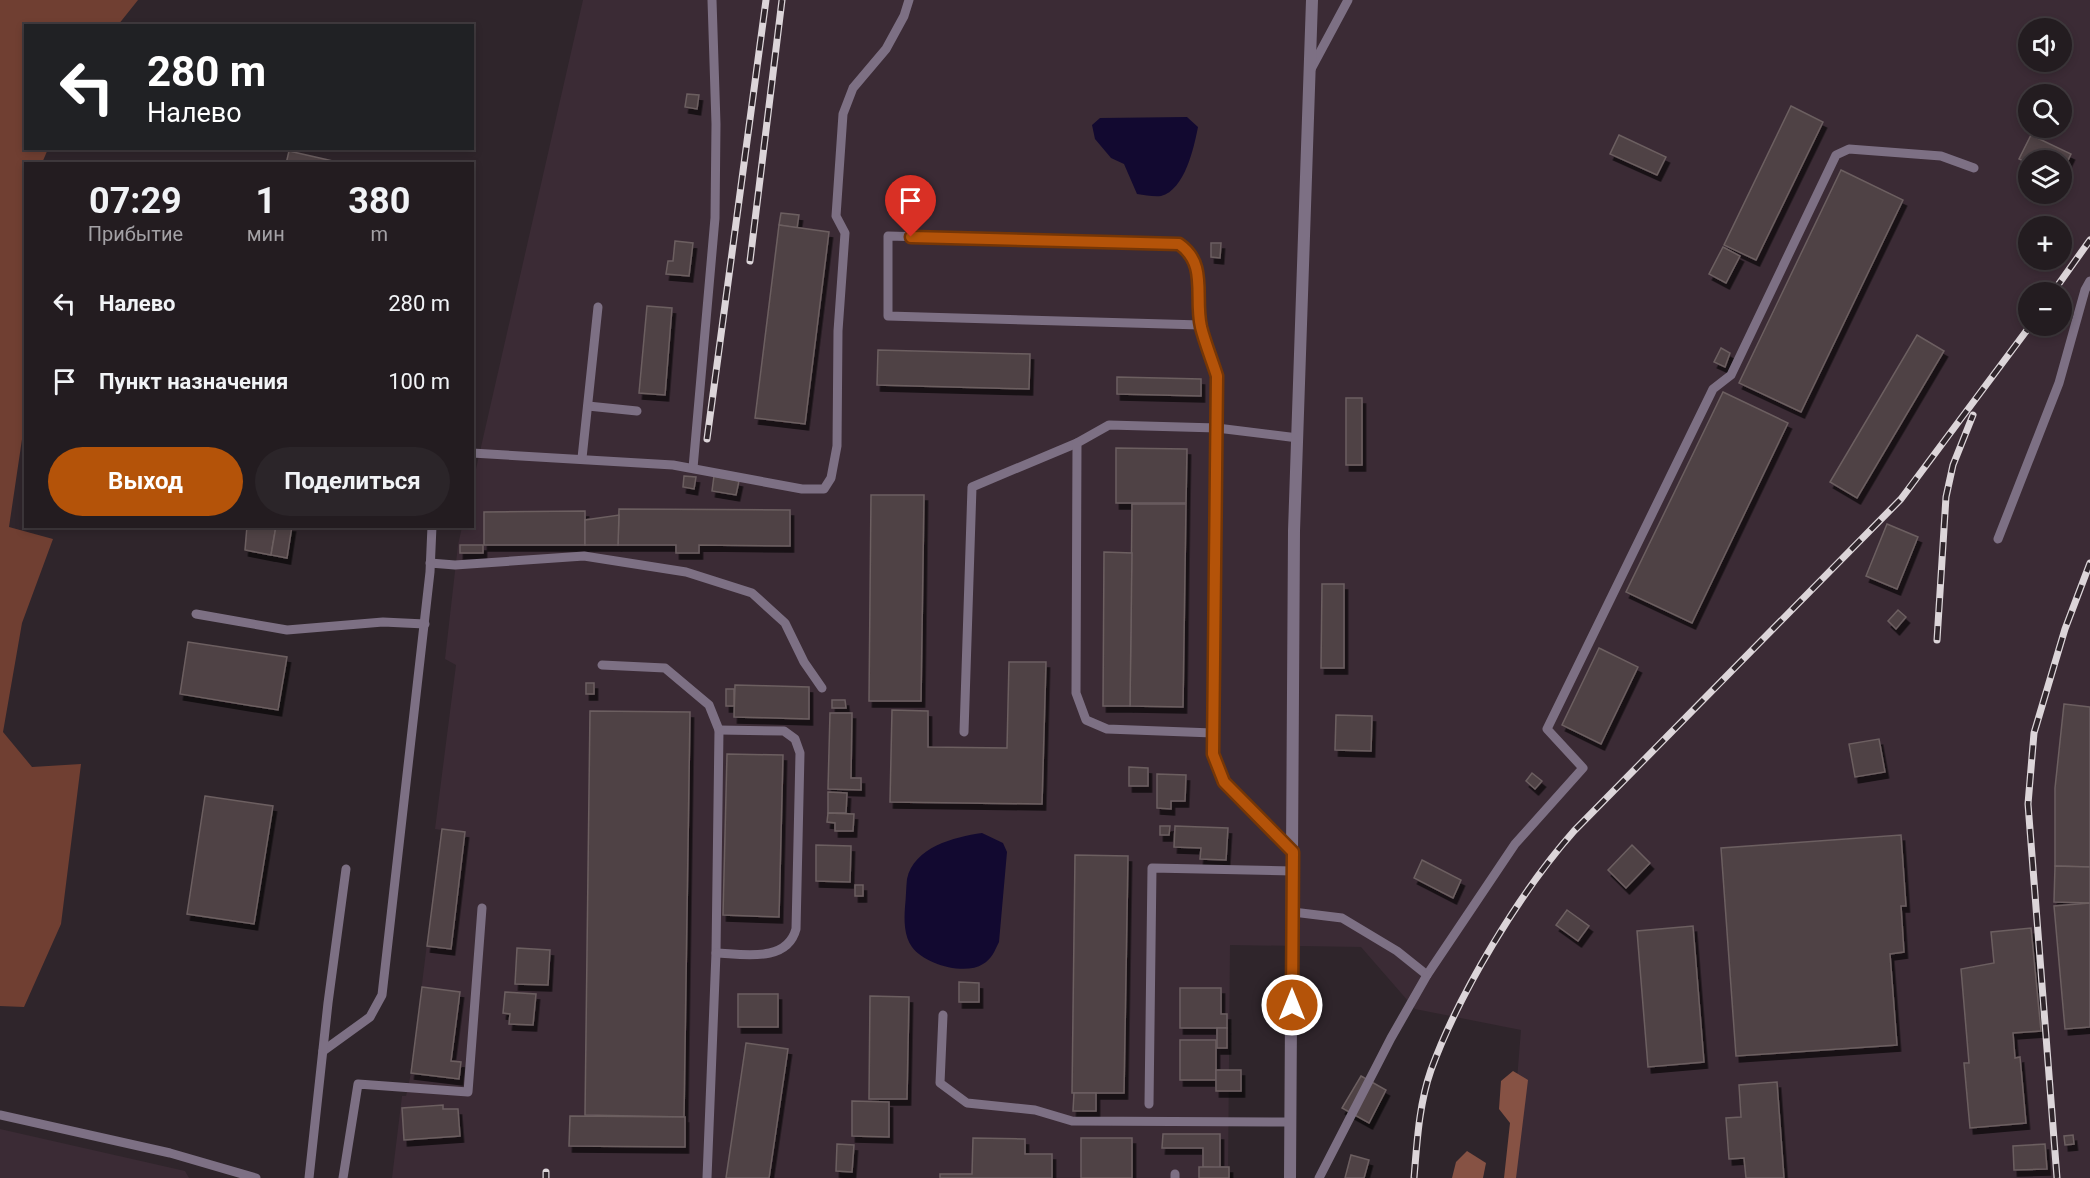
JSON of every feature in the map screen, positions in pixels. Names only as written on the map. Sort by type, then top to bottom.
[{"type":"street","points":[[1290,1178],[1294,531],[1312,0]]},
{"type":"lane","points":[[693,468],[715,218],[716,124],[712,0]]},
{"type":"lane","points":[[474,453],[693,468],[802,489],[824,489],[831,478],[837,446],[838,331],[845,233],[836,216],[843,114],[853,88],[886,49],[904,16],[909,0]]},
{"type":"lane","points":[[1311,69],[1348,0]]},
{"type":"lane","points":[[1318,1178],[1405,1011],[1427,975],[1515,844],[1583,768],[1547,729],[1713,390],[1731,375],[1836,155],[1849,149],[1941,156],[1974,168]]},
{"type":"lane","points":[[1201,325],[888,316],[888,236],[1179,244],[1191,252],[1197,268],[1201,325],[1217,376],[1213,754],[1224,782],[1293,852]]},
{"type":"lane","points":[[1998,538],[2059,383],[2085,290],[2090,281]]},
{"type":"lane","points":[[582,459],[598,307]]},
{"type":"lane","points":[[588,406],[637,411]]},
{"type":"lane","points":[[964,732],[972,487],[1077,443],[1109,425],[1217,428],[1298,438]]},
{"type":"lane","points":[[1077,443],[1076,693],[1086,720],[1107,729],[1213,733]]},
{"type":"lane","points":[[323,1051],[370,1017],[382,995],[425,624],[432,528]]},
{"type":"lane","points":[[430,563],[455,565],[584,556],[697,576],[752,594],[785,623],[804,662],[822,688]]},
{"type":"lane","points":[[196,614],[287,630],[383,622],[425,624]]},
{"type":"lane","points":[[602,665],[665,668],[709,705],[719,730],[716,953],[707,1178]]},
{"type":"lane","points":[[716,953],[762,955],[781,951],[793,942],[796,929],[800,753],[795,739],[784,731],[719,730]]},
{"type":"lane","points":[[1149,1104],[1152,868],[1293,872]]},
{"type":"lane","points":[[309,1178],[346,869]]},
{"type":"lane","points":[[343,1178],[358,1084],[468,1092],[483,908]]},
{"type":"lane","points":[[1293,912],[1342,918],[1397,951],[1427,975]]},
{"type":"lane","points":[[943,1016],[940,1083],[967,1103],[1035,1110],[1072,1121],[1290,1122]]},
{"type":"lane","points":[[0,1115],[170,1154],[256,1178]]},
{"type":"shaded area","points":[[0,0],[138,0],[119,24],[24,24],[24,150],[48,150],[42,162],[24,162],[24,426],[9,527],[53,539],[22,623],[3,732],[32,767],[81,764],[61,924],[24,1007],[0,1006]]},
{"type":"shaded area","points":[[583,0],[2090,0],[2090,1178],[1509,1178],[1521,1030],[1415,1009],[1361,947],[1230,945],[1228,1178],[392,1178],[402,1096],[406,1096],[411,1073],[441,830],[435,829],[456,665],[445,659],[458,545],[462,528],[474,528],[474,478]]},
{"type":"shaded area","points":[[1187,117],[1198,127],[1187,167],[1176,186],[1161,196],[1137,194],[1124,164],[1111,158],[1095,139],[1092,125],[1100,118]]},
{"type":"shaded area","points":[[982,833],[1003,843],[1007,852],[999,942],[991,957],[975,967],[956,968],[935,963],[918,953],[909,943],[905,922],[907,879],[911,868],[926,851],[959,837]]},
{"type":"shaded area","points":[[1513,1071],[1528,1080],[1516,1178],[1504,1178],[1510,1123],[1499,1109],[1501,1081]]},
{"type":"shaded area","points":[[0,1129],[185,1171],[189,1178],[0,1178]]},
{"type":"shaded area","points":[[1467,1151],[1486,1163],[1483,1178],[1452,1178],[1456,1162]]},
{"type":"building","points":[[687,94],[699,95],[697,109],[685,107]]},
{"type":"building","points":[[1791,106],[1823,122],[1756,260],[1724,245]]},
{"type":"building","points":[[1619,135],[1666,157],[1657,175],[1610,154]]},
{"type":"building","points":[[2030,138],[2037,138],[2063,150],[2024,150]]},
{"type":"building","points":[[289,151],[337,162],[286,162]]},
{"type":"building","points":[[1841,170],[1903,200],[1801,412],[1739,383]]},
{"type":"building","points":[[781,213],[799,215],[797,228],[779,225]]},
{"type":"building","points":[[779,225],[829,232],[805,424],[755,418]]},
{"type":"building","points":[[675,241],[693,243],[689,276],[666,274],[668,261],[673,261]]},
{"type":"building","points":[[1211,243],[1221,243],[1220,258],[1211,257]]},
{"type":"building","points":[[1723,247],[1740,256],[1726,283],[1709,274]]},
{"type":"building","points":[[647,306],[672,308],[665,395],[639,393]]},
{"type":"building","points":[[1917,335],[1944,351],[1857,498],[1830,482]]},
{"type":"building","points":[[1721,348],[1730,353],[1725,367],[1714,362]]},
{"type":"building","points":[[878,350],[1030,354],[1029,389],[877,385]]},
{"type":"building","points":[[1117,377],[1201,379],[1201,396],[1117,394]]},
{"type":"building","points":[[1723,392],[1788,423],[1692,623],[1626,592]]},
{"type":"building","points":[[1346,398],[1362,398],[1362,465],[1346,465]]},
{"type":"building","points":[[1116,448],[1187,449],[1186,503],[1116,503]]},
{"type":"building","points":[[684,476],[696,477],[694,489],[683,487]]},
{"type":"building","points":[[714,476],[739,481],[736,495],[712,491]]},
{"type":"building","points":[[871,495],[924,495],[921,701],[869,701]]},
{"type":"building","points":[[1132,504],[1186,504],[1183,707],[1130,706]]},
{"type":"building","points":[[619,509],[790,510],[790,546],[699,545],[699,553],[676,553],[676,545],[618,545]]},
{"type":"building","points":[[585,511],[585,545],[484,545],[484,512]]},
{"type":"building","points":[[619,515],[618,545],[585,545],[585,520]]},
{"type":"building","points":[[1887,524],[1918,537],[1897,589],[1866,576]]},
{"type":"building","points":[[247,528],[276,528],[271,555],[245,550]]},
{"type":"building","points":[[276,528],[292,528],[287,558],[271,555]]},
{"type":"building","points":[[460,545],[483,545],[483,553],[460,553]]},
{"type":"building","points":[[1104,552],[1132,553],[1130,706],[1103,706]]},
{"type":"building","points":[[1322,584],[1344,584],[1344,668],[1321,668]]},
{"type":"building","points":[[1898,610],[1906,617],[1896,629],[1888,621]]},
{"type":"building","points":[[188,642],[287,657],[278,710],[180,694]]},
{"type":"building","points":[[1599,648],[1638,667],[1601,744],[1562,725]]},
{"type":"building","points":[[1009,662],[1046,662],[1042,804],[890,802],[892,710],[928,711],[928,747],[1007,748]]},
{"type":"building","points":[[586,683],[594,683],[594,694],[586,694]]},
{"type":"building","points":[[735,685],[809,687],[809,719],[734,717]]},
{"type":"building","points":[[726,689],[734,689],[734,706],[726,706]]},
{"type":"building","points":[[832,700],[845,700],[846,708],[832,708]]},
{"type":"building","points":[[2064,704],[2090,707],[2090,867],[2055,866],[2055,788]]},
{"type":"building","points":[[590,711],[690,712],[684,1117],[585,1115]]},
{"type":"building","points":[[830,713],[852,713],[851,778],[861,778],[861,790],[828,789]]},
{"type":"building","points":[[1336,715],[1372,716],[1371,751],[1335,750]]},
{"type":"building","points":[[1879,739],[1885,772],[1855,777],[1849,744]]},
{"type":"building","points":[[727,754],[783,755],[779,917],[723,915]]},
{"type":"building","points":[[1129,767],[1148,768],[1148,786],[1129,786]]},
{"type":"building","points":[[1532,773],[1542,781],[1535,789],[1526,781]]},
{"type":"building","points":[[1157,774],[1186,775],[1185,801],[1171,801],[1171,809],[1157,808]]},
{"type":"building","points":[[828,792],[847,793],[846,813],[828,813]]},
{"type":"building","points":[[205,796],[273,806],[254,924],[187,914]]},
{"type":"building","points":[[828,813],[854,814],[853,831],[835,831],[835,823],[827,822]]},
{"type":"building","points":[[1160,826],[1170,826],[1169,835],[1160,835]]},
{"type":"building","points":[[1175,826],[1228,828],[1226,860],[1200,859],[1201,848],[1174,847]]},
{"type":"building","points":[[442,829],[465,832],[451,949],[427,946]]},
{"type":"building","points":[[1901,835],[1906,906],[1901,906],[1904,952],[1890,954],[1897,1045],[1736,1056],[1721,848]]},
{"type":"building","points":[[816,845],[851,846],[850,882],[816,881]]},
{"type":"building","points":[[1632,845],[1650,863],[1626,888],[1608,870]]},
{"type":"building","points":[[1075,855],[1128,856],[1124,1093],[1072,1093]]},
{"type":"building","points":[[1422,860],[1461,880],[1453,898],[1414,878]]},
{"type":"building","points":[[2055,866],[2090,867],[2090,903],[2054,902]]},
{"type":"building","points":[[855,885],[863,885],[863,896],[855,896]]},
{"type":"building","points":[[2090,903],[2090,1027],[2065,1029],[2054,906]]},
{"type":"building","points":[[1567,910],[1589,926],[1578,941],[1556,925]]},
{"type":"building","points":[[1693,926],[1704,1062],[1648,1067],[1637,931]]},
{"type":"building","points":[[2031,928],[2041,1031],[2013,1033],[2015,1058],[2020,1057],[2026,1123],[1970,1128],[1964,1063],[1969,1063],[1961,969],[1994,963],[1991,932]]},
{"type":"building","points":[[517,948],[550,950],[548,985],[515,984]]},
{"type":"building","points":[[959,982],[979,983],[979,1002],[959,1002]]},
{"type":"building","points":[[422,987],[460,992],[451,1061],[461,1062],[459,1079],[411,1073]]},
{"type":"building","points":[[1180,988],[1221,988],[1221,1014],[1227,1014],[1227,1028],[1180,1028]]},
{"type":"building","points":[[505,992],[536,994],[533,1025],[509,1024],[510,1014],[503,1013]]},
{"type":"building","points":[[738,994],[778,994],[778,1027],[738,1027]]},
{"type":"building","points":[[870,996],[909,997],[907,1099],[869,1099]]},
{"type":"building","points":[[1217,1028],[1227,1028],[1227,1048],[1217,1048]]},
{"type":"building","points":[[1180,1040],[1216,1040],[1216,1080],[1180,1080]]},
{"type":"building","points":[[746,1043],[788,1049],[769,1178],[726,1178]]},
{"type":"building","points":[[1216,1070],[1241,1070],[1241,1091],[1216,1091]]},
{"type":"building","points":[[1361,1076],[1386,1090],[1369,1123],[1342,1108]]},
{"type":"building","points":[[1777,1082],[1784,1178],[1746,1178],[1744,1158],[1729,1159],[1726,1118],[1741,1117],[1739,1085]]},
{"type":"building","points":[[1074,1093],[1096,1093],[1096,1111],[1073,1111]]},
{"type":"building","points":[[852,1101],[889,1102],[889,1137],[852,1136]]},
{"type":"building","points":[[443,1105],[443,1109],[458,1109],[460,1136],[404,1140],[402,1108]]},
{"type":"building","points":[[570,1116],[685,1117],[685,1147],[569,1146]]},
{"type":"building","points":[[1163,1134],[1220,1134],[1220,1168],[1203,1167],[1203,1148],[1162,1148]]},
{"type":"building","points":[[2073,1135],[2074,1144],[2065,1145],[2064,1136]]},
{"type":"building","points":[[973,1138],[1025,1139],[1025,1154],[1052,1154],[1052,1178],[940,1178],[940,1174],[972,1174]]},
{"type":"building","points":[[1081,1138],[1132,1138],[1132,1178],[1081,1178]]},
{"type":"building","points":[[837,1144],[854,1145],[852,1172],[836,1171]]},
{"type":"building","points":[[2045,1144],[2047,1169],[2014,1170],[2013,1146]]},
{"type":"building","points":[[1351,1155],[1369,1160],[1364,1178],[1345,1178]]},
{"type":"building","points":[[1199,1167],[1229,1167],[1229,1178],[1199,1178]]},
{"type":"railway","points":[[707,439],[766,0]]},
{"type":"railway","points":[[750,261],[782,0]]},
{"type":"railway","points":[[2060,282],[2090,240]]},
{"type":"railway","points":[[1414,1178],[1424,1096],[1443,1040],[1474,977],[1512,913],[1533,883],[1574,831],[1901,499],[2023,336]]},
{"type":"railway","points":[[1937,640],[1946,497],[1953,465],[1973,415]]},
{"type":"railway","points":[[2057,1178],[2028,804],[2034,733],[2065,629],[2090,563]]},
{"type":"railway","points":[[546,1172],[546,1178]]},
{"type":"route","points":[[911,237],[1179,244],[1191,252],[1197,268],[1201,325],[1217,376],[1213,754],[1224,782],[1293,852],[1292,1005]]}]
